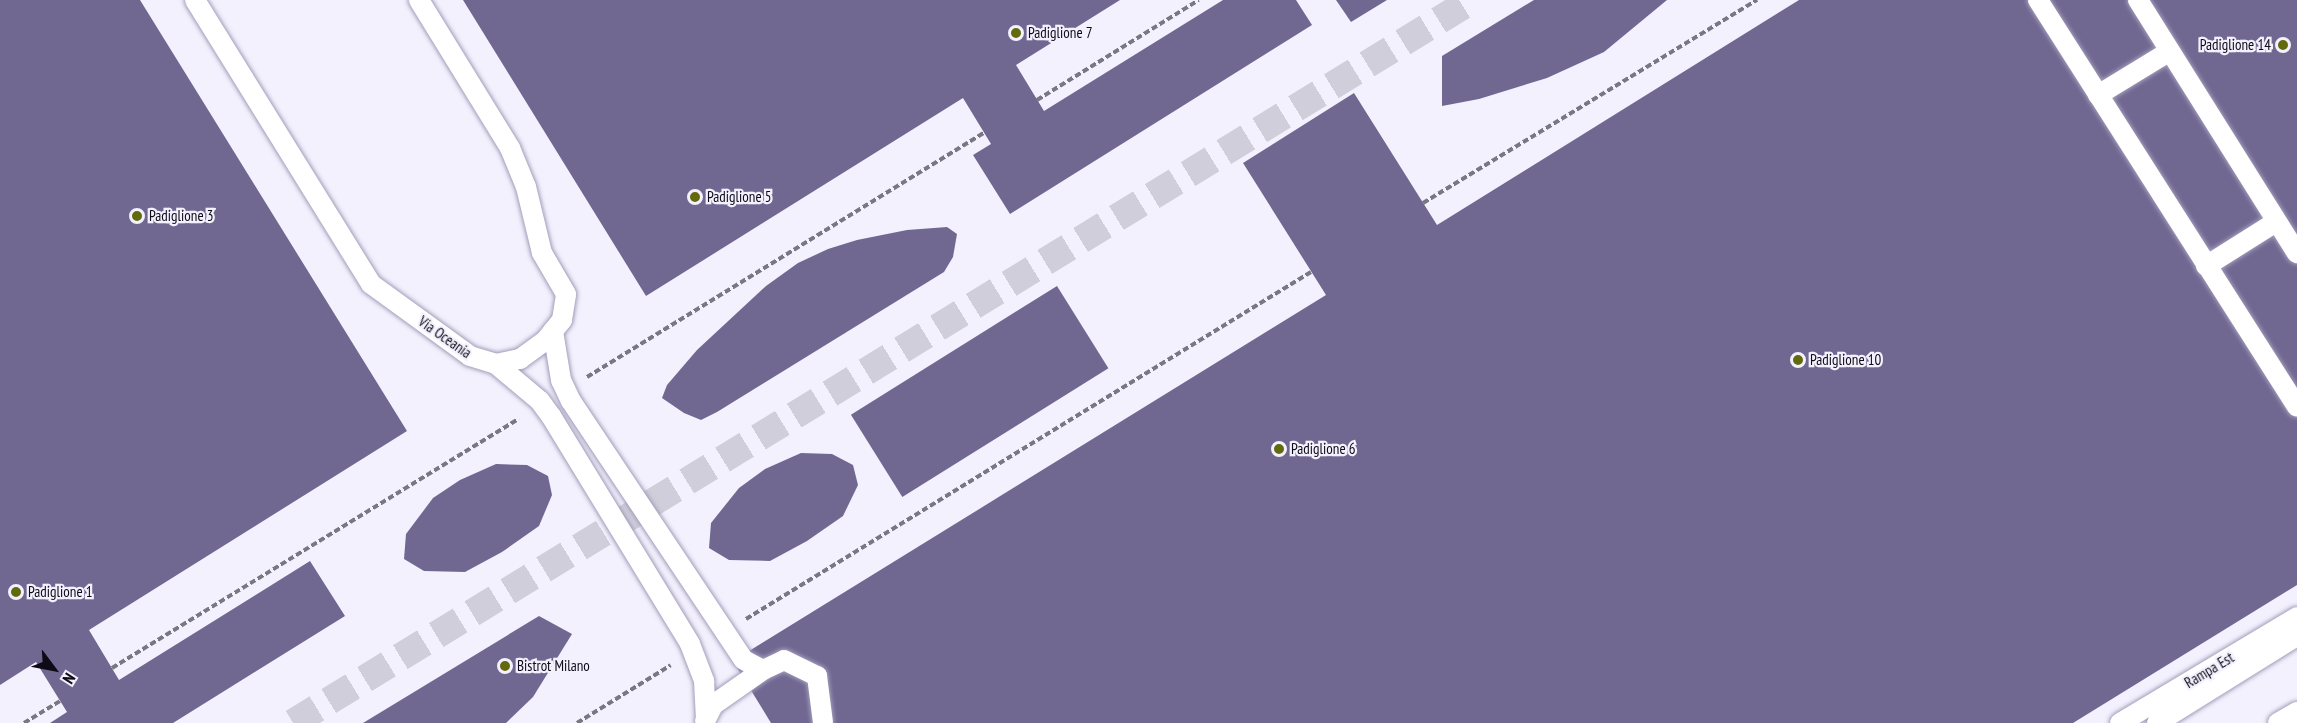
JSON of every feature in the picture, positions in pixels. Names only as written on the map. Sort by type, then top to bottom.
[{"type":"lane","name":"Via Oceania","points":[[195,0],[371,284],[470,357],[496,364]]},
{"type":"lane","points":[[419,0],[514,158],[526,187],[542,253],[566,294],[562,320],[545,341],[520,359],[496,364]]},
{"type":"lane","points":[[2038,0],[2297,406]]},
{"type":"lane","points":[[2138,0],[2297,253]]},
{"type":"lane","points":[[2098,95],[2170,51]]},
{"type":"lane","points":[[2206,266],[2276,222]]},
{"type":"lane","points":[[553,331],[561,380],[571,401],[744,660],[763,670]]},
{"type":"lane","points":[[496,364],[540,401],[551,416],[693,652],[704,681],[705,720]]},
{"type":"lane","name":"Rampa Est","points":[[2120,723],[2297,617]]},
{"type":"lane","points":[[2157,723],[2297,636]]},
{"type":"lane","points":[[705,720],[713,705],[763,670],[784,660],[817,676],[823,723]]},
{"type":"lane","points":[[2278,723],[2297,712]]},
{"type":"path","points":[[1037,100],[1199,0]]},
{"type":"path","points":[[1423,203],[1757,0]]},
{"type":"path","points":[[725,632],[1311,272]]},
{"type":"path","points":[[577,723],[693,652]]},
{"type":"path","points":[[24,723],[60,701]]},
{"type":"building","name":"Padiglione 3","points":[[0,0],[140,0],[407,431],[89,630],[119,680],[310,561],[345,616],[173,723],[50,723],[67,712],[36,662],[0,685]]},
{"type":"building","name":"Padiglione 5","points":[[463,0],[1120,0],[1016,65],[1044,111],[1223,0],[1296,0],[1312,25],[1010,214],[973,155],[991,144],[963,98],[646,296]]},
{"type":"building","points":[[1336,0],[1387,0],[1351,22]]},
{"type":"building","points":[[1534,0],[1667,0],[1604,52],[1547,78],[1479,99],[1442,106],[1442,56]]},
{"type":"building","points":[[1799,0],[2297,0],[2297,585],[2073,723],[771,723],[733,661],[1326,295],[1243,163],[1354,93],[1437,225]]},
{"type":"building","points":[[947,227],[957,234],[953,257],[944,272],[717,412],[701,420],[684,413],[662,398],[667,385],[697,350],[766,286],[798,263],[828,249],[857,240],[907,230]]},
{"type":"building","points":[[1057,286],[1108,368],[902,497],[851,415]]},
{"type":"building","points":[[801,453],[832,454],[853,465],[858,485],[843,516],[807,541],[770,561],[729,560],[709,548],[711,523],[739,488],[765,469]]},
{"type":"building","points":[[496,464],[527,465],[548,476],[552,495],[539,526],[502,552],[465,572],[424,571],[404,559],[406,534],[433,498],[460,480]]},
{"type":"building","name":"Bistrot Milano","points":[[539,616],[572,634],[533,697],[506,723],[363,723]]},
{"type":"tunnel","points":[[293,723],[1472,0]]},
{"type":"place","name":"Padiglione 7","points":[[1016,33]]},
{"type":"place","name":"Padiglione 14","points":[[2283,45]]},
{"type":"place","name":"Padiglione 5","points":[[695,197]]},
{"type":"place","name":"Padiglione 3","points":[[137,216]]},
{"type":"place","name":"Padiglione 10","points":[[1798,360]]},
{"type":"place","name":"Padiglione 6","points":[[1279,449]]},
{"type":"place","name":"Padiglione 1","points":[[16,592]]},
{"type":"place","name":"Bistrot Milano","points":[[505,666]]}]
